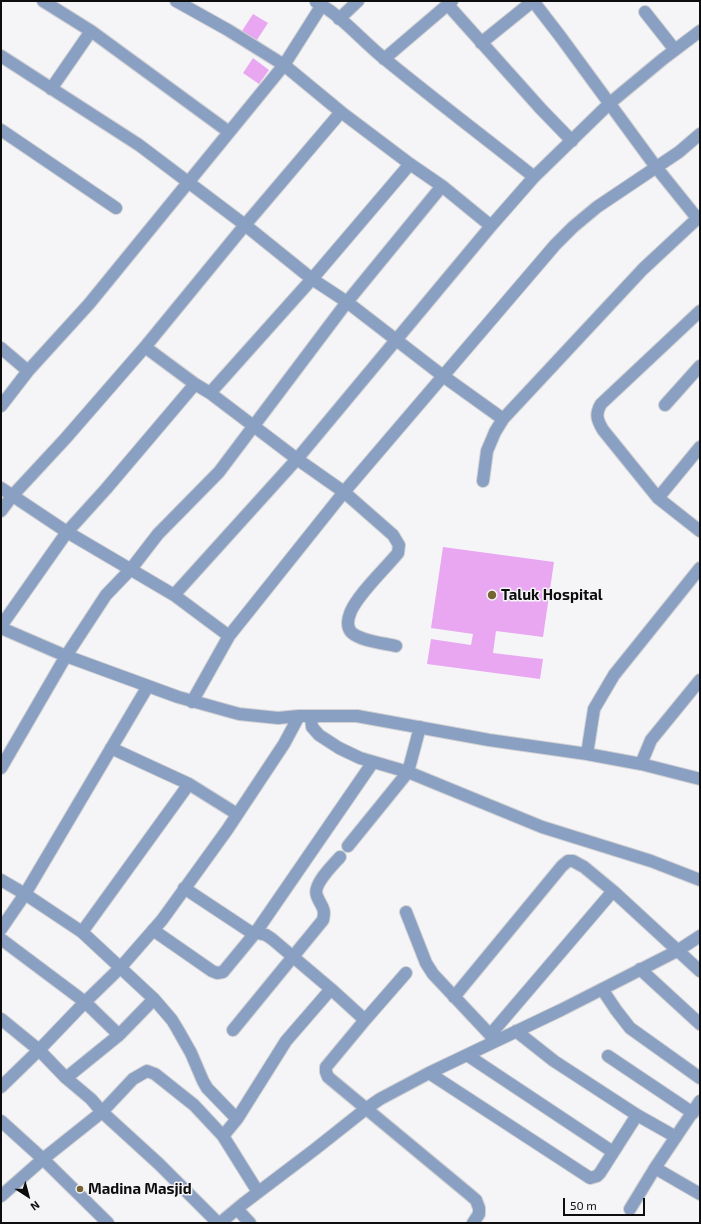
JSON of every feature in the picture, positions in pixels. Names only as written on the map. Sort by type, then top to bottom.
[{"type":"street","points":[[43,1],[91,31],[229,132]]},
{"type":"street","points":[[176,1],[228,30],[284,65],[341,112],[442,186],[491,226]]},
{"type":"street","points":[[339,19],[358,1]]},
{"type":"street","points":[[481,43],[533,1],[656,167],[699,217],[643,269],[503,419],[495,432],[487,452],[483,481]]},
{"type":"street","points":[[1,406],[28,371],[89,304],[284,65],[318,3],[339,19],[384,59],[534,177]]},
{"type":"street","points":[[384,59],[450,3],[481,43],[541,110],[572,140]]},
{"type":"street","points":[[645,12],[675,50]]},
{"type":"street","points":[[51,88],[91,31]]},
{"type":"street","points":[[174,595],[297,459],[396,339],[534,177],[610,103],[700,31]]},
{"type":"street","points":[[1,56],[139,145],[312,278],[347,302],[443,376],[503,419]]},
{"type":"street","points":[[1,511],[13,495],[65,439],[145,347],[245,225],[341,112]]},
{"type":"street","points":[[1,130],[116,208]]},
{"type":"street","points":[[192,702],[229,636],[344,492],[555,245],[597,207],[679,152],[700,134]]},
{"type":"street","points":[[210,393],[410,164]]},
{"type":"street","points":[[1,768],[66,656],[106,595],[130,569],[158,534],[219,472],[347,302],[442,186]]},
{"type":"street","points":[[700,311],[602,404],[598,409],[597,417],[599,423],[658,498],[700,531]]},
{"type":"street","points":[[145,347],[344,492],[393,535],[399,545],[398,553],[351,610],[348,618],[348,628],[358,637],[396,646]]},
{"type":"street","points":[[1,348],[28,371]]},
{"type":"street","points":[[665,405],[700,366]]},
{"type":"street","points":[[195,384],[106,489],[67,532],[1,627],[66,656],[148,686],[192,702],[239,714],[278,718],[299,716],[357,716],[489,740],[587,754],[641,764],[700,779]]},
{"type":"street","points":[[658,498],[700,447]]},
{"type":"street","points":[[1,488],[67,532],[174,595],[229,636]]},
{"type":"street","points":[[587,754],[594,709],[614,675],[700,568]]},
{"type":"street","points":[[641,764],[651,740],[700,680]]},
{"type":"street","points":[[1,929],[26,894],[148,686]]},
{"type":"street","points":[[1,1087],[40,1050],[85,1002],[120,968],[153,930],[237,814],[284,744],[299,716]]},
{"type":"street","points":[[311,716],[312,727],[319,735],[339,748],[360,758],[408,772],[542,827],[651,861],[700,880]]},
{"type":"street","points":[[348,846],[408,772],[420,727]]},
{"type":"street","points":[[111,748],[189,784],[237,814]]},
{"type":"street","points":[[153,930],[216,973],[221,973],[227,969],[256,932],[373,762]]},
{"type":"street","points":[[82,932],[189,784]]},
{"type":"street","points":[[233,1030],[323,920],[325,914],[324,908],[316,895],[317,887],[340,857]]},
{"type":"street","points":[[454,997],[562,866],[568,861],[573,860],[613,890],[700,971]]},
{"type":"street","points":[[1,880],[26,894],[82,932],[154,999],[172,1020],[178,1030],[207,1088],[237,1119]]},
{"type":"street","points":[[184,888],[249,931],[266,935],[272,939],[365,1020]]},
{"type":"street","points":[[493,1038],[613,890]]},
{"type":"street","points":[[406,912],[426,963],[433,974],[493,1038]]},
{"type":"street","points":[[1,1019],[40,1050],[66,1078],[90,1098],[102,1112],[159,1164],[219,1223],[367,1108],[429,1073],[466,1055],[493,1038],[516,1031],[602,989],[678,951],[700,936]]},
{"type":"street","points":[[1,939],[85,1002],[119,1035]]},
{"type":"street","points":[[640,969],[700,1024]]},
{"type":"street","points":[[406,973],[326,1067],[326,1072],[328,1077],[470,1194],[476,1200],[479,1208],[477,1220]]},
{"type":"street","points":[[223,1136],[237,1119],[286,1041],[331,989]]},
{"type":"street","points":[[602,989],[630,1028],[700,1078]]},
{"type":"street","points":[[66,1078],[119,1035],[154,999]]},
{"type":"street","points":[[516,1031],[554,1062],[637,1115],[676,1137]]},
{"type":"street","points":[[466,1055],[613,1152]]},
{"type":"street","points":[[608,1056],[692,1113]]},
{"type":"street","points":[[1,1196],[43,1159],[102,1112],[133,1079],[147,1071],[155,1074],[194,1105],[223,1136],[258,1192]]},
{"type":"street","points":[[429,1073],[590,1178],[597,1176],[637,1115]]},
{"type":"street","points":[[630,1209],[655,1168],[700,1101]]},
{"type":"street","points":[[1,1121],[43,1159],[104,1222]]},
{"type":"street","points":[[655,1168],[700,1194]]},
{"type":"street","points":[[237,1209],[250,1223]]},
{"type":"building","points":[[253,14],[268,23],[255,43],[240,34]]},
{"type":"building","points":[[253,58],[269,70],[259,84],[243,73]]},
{"type":"building","name":"Taluk Hospital","points":[[443,547],[554,562],[543,637],[496,631],[493,653],[543,659],[540,679],[427,664],[431,639],[471,645],[473,634],[431,628]]},
{"type":"place","name":"Taluk Hospital","points":[[492,595]]},
{"type":"place","name":"Madina Masjid","points":[[80,1189]]}]
